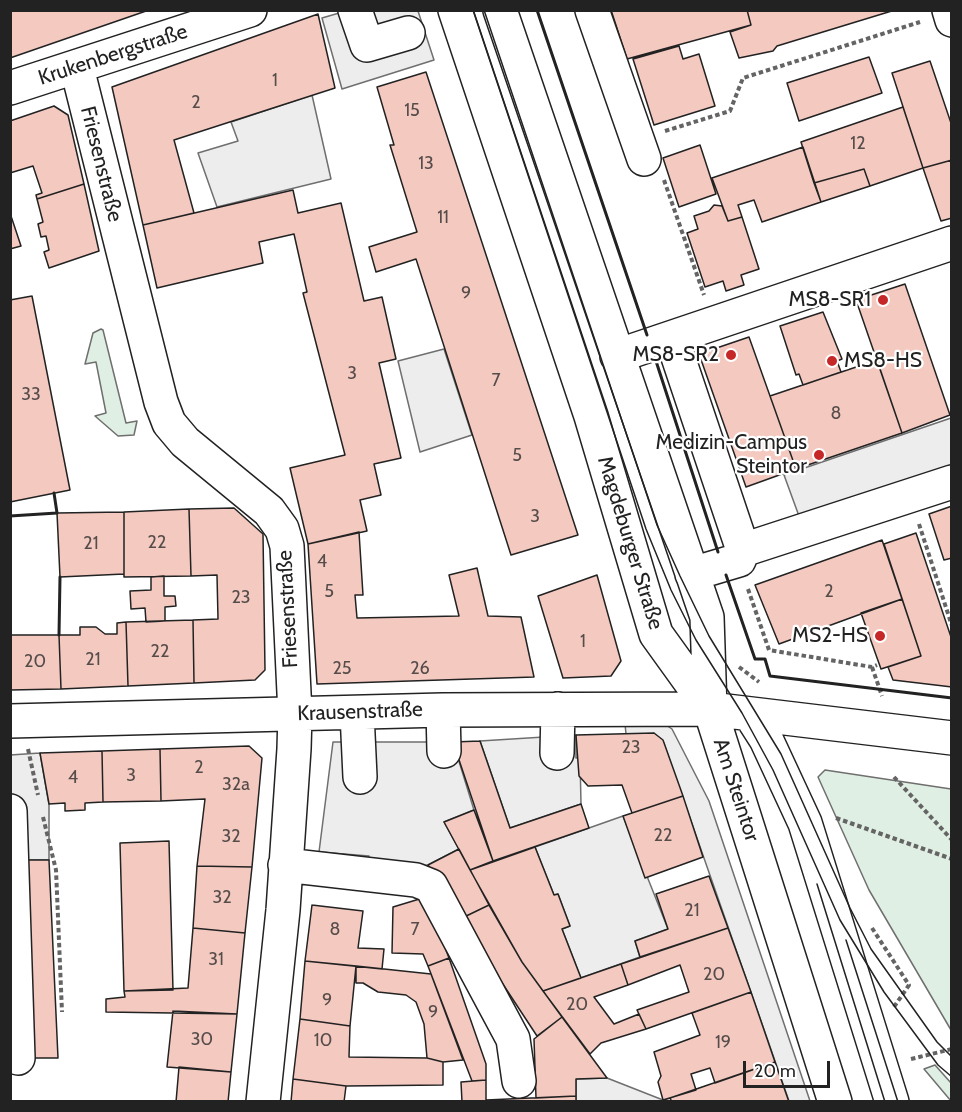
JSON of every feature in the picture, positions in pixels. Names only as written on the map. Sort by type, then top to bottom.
[{"type":"street","name":"Krukenbergstraße","points":[[10,88],[250,10]]},
{"type":"street","points":[[355,10],[367,45],[408,33]]},
{"type":"street","name":"Magdeburger Straße","points":[[455,10],[591,416],[656,634],[710,709]]},
{"type":"street","points":[[500,10],[707,617],[710,709]]},
{"type":"street","points":[[592,10],[647,156]]},
{"type":"street","name":"Friesenstraße","points":[[77,68],[161,402],[169,423],[185,442],[269,511],[282,529],[287,546],[295,714],[285,865],[263,1101]]},
{"type":"street","points":[[617,356],[951,243]]},
{"type":"street","points":[[672,339],[741,555]]},
{"type":"street","points":[[692,574],[951,482]]},
{"type":"street","points":[[557,753],[558,709]]},
{"type":"street","name":"Krausenstraße","points":[[19,733],[295,714],[443,710],[710,709]]},
{"type":"street","name":"Am Steintor","points":[[834,1101],[710,709],[951,738]]},
{"type":"street","points":[[443,710],[444,751]]},
{"type":"street","points":[[357,713],[360,777]]},
{"type":"street","points":[[750,714],[766,739],[805,824],[892,1101]]},
{"type":"street","points":[[10,811],[18,1058]]},
{"type":"street","points":[[285,865],[416,880],[431,886],[513,1039],[519,1081]]},
{"type":"path","points":[[705,297],[647,156],[730,111],[743,78],[950,14]]},
{"type":"path","points":[[910,495],[951,626]]},
{"type":"path","points":[[741,555],[769,650],[875,666],[882,696]]},
{"type":"path","points":[[19,733],[56,870],[62,1012]]},
{"type":"path","points":[[894,777],[951,840]]},
{"type":"path","points":[[830,816],[951,859]]},
{"type":"path","points":[[891,1013],[909,985]]},
{"type":"path","points":[[881,1068],[951,1050]]},
{"type":"green space","points":[[101,329],[126,423],[137,421],[134,435],[118,436],[95,416],[106,413],[96,362],[85,364],[93,333]]},
{"type":"green space","points":[[825,770],[951,789],[951,1030],[869,890],[818,777]]},
{"type":"green space","points":[[935,1065],[951,1083],[951,1101],[924,1069]]},
{"type":"shaded area","points":[[346,11],[418,11],[434,60],[342,89],[322,18]]},
{"type":"shaded area","points":[[312,95],[331,179],[217,207],[198,153],[238,141],[231,122]]},
{"type":"shaded area","points":[[444,349],[472,435],[420,452],[398,361]]},
{"type":"shaded area","points":[[951,418],[951,474],[803,527],[784,475]]},
{"type":"shaded area","points":[[625,724],[666,725],[672,729],[709,801],[810,1101],[789,1101],[663,741],[654,734],[626,734]]},
{"type":"shaded area","points":[[576,735],[576,758],[580,758],[581,804],[510,828],[480,741]]},
{"type":"shaded area","points":[[333,742],[453,742],[474,810],[444,822],[459,849],[428,865],[405,870],[368,865],[369,856],[319,852]]},
{"type":"shaded area","points":[[40,753],[49,804],[49,860],[25,860],[11,1059],[10,755]]},
{"type":"shaded area","points":[[623,816],[668,929],[635,941],[640,957],[581,978],[562,929],[570,926],[558,894],[554,895],[535,847]]},
{"type":"shaded area","points":[[607,1078],[663,1100],[670,1098],[672,1101],[576,1101],[576,1079]]},
{"type":"building","points":[[10,10],[149,10],[10,58]]},
{"type":"building","points":[[611,10],[747,10],[751,25],[627,59]]},
{"type":"building","points":[[747,10],[895,10],[777,46],[773,51],[739,58],[730,32],[751,25]]},
{"type":"building","points":[[318,14],[335,88],[174,140],[194,213],[143,225],[112,87]]},
{"type":"building","points":[[679,46],[683,59],[699,54],[715,106],[654,125],[633,59]]},
{"type":"building","points":[[869,57],[882,93],[799,121],[787,83]]},
{"type":"building","points":[[930,61],[952,126],[952,160],[923,168],[892,73]]},
{"type":"building","points":[[426,72],[578,535],[511,555],[416,259],[376,272],[369,247],[417,232],[390,145],[394,145],[377,87]]},
{"type":"building","points":[[54,106],[68,115],[84,184],[37,199],[36,195],[42,193],[33,166],[10,173],[10,121]]},
{"type":"building","points":[[903,107],[923,168],[870,186],[864,169],[814,183],[801,142]]},
{"type":"building","points":[[700,145],[716,194],[679,207],[663,158]]},
{"type":"building","points":[[803,147],[821,202],[762,222],[754,200],[738,205],[742,217],[728,221],[712,178]]},
{"type":"building","points":[[952,160],[952,218],[941,221],[923,168]]},
{"type":"building","points":[[864,169],[870,186],[821,202],[814,183]]},
{"type":"building","points":[[84,184],[99,251],[49,268],[44,252],[49,250],[46,236],[41,237],[38,224],[43,222],[37,199]]},
{"type":"building","points":[[293,190],[298,213],[341,203],[364,301],[382,297],[396,359],[379,363],[401,458],[374,464],[381,495],[360,500],[367,531],[308,544],[290,468],[345,455],[303,293],[307,292],[294,234],[259,242],[263,263],[157,288],[143,225]]},
{"type":"building","points":[[714,205],[722,206],[728,221],[742,217],[759,269],[741,275],[744,285],[726,291],[723,281],[705,287],[687,233],[698,229],[694,216],[709,211]]},
{"type":"building","points":[[10,213],[21,246],[10,249]]},
{"type":"building","points":[[905,284],[950,415],[902,433],[856,300]]},
{"type":"building","points":[[32,296],[70,490],[10,502],[10,300]]},
{"type":"building","points":[[823,312],[842,359],[837,361],[841,372],[803,385],[799,374],[796,375],[780,326]]},
{"type":"building","points":[[749,337],[796,469],[746,487],[699,354]]},
{"type":"building","points":[[877,360],[902,433],[796,469],[770,396]]},
{"type":"building","points":[[952,506],[952,558],[944,560],[929,514]]},
{"type":"building","points":[[234,508],[263,534],[265,670],[255,680],[194,683],[193,620],[218,619],[217,575],[191,576],[189,509]]},
{"type":"building","points":[[189,509],[191,576],[124,577],[124,512]]},
{"type":"building","points":[[124,512],[124,574],[60,577],[57,513]]},
{"type":"building","points":[[359,532],[363,595],[355,595],[357,618],[459,616],[449,575],[477,568],[488,616],[521,617],[534,677],[317,684],[308,544]]},
{"type":"building","points":[[916,533],[952,640],[952,687],[893,680],[888,667],[921,656],[884,544]]},
{"type":"building","points":[[882,540],[902,599],[779,644],[755,585]]},
{"type":"building","points":[[597,575],[621,661],[611,676],[563,678],[538,596]]},
{"type":"building","points":[[164,576],[164,596],[175,596],[176,606],[165,607],[165,621],[146,622],[145,608],[131,609],[130,591],[151,590],[151,577]]},
{"type":"building","points":[[902,599],[921,656],[881,669],[861,613]]},
{"type":"building","points":[[193,620],[194,683],[128,686],[126,622]]},
{"type":"building","points":[[126,622],[128,686],[61,689],[59,635],[80,635],[80,627],[96,627],[105,634],[117,634],[117,623]]},
{"type":"building","points":[[10,635],[59,635],[61,689],[10,690]]},
{"type":"building","points":[[654,733],[663,740],[683,796],[632,813],[622,785],[588,786],[579,776],[576,735]]},
{"type":"building","points":[[480,741],[510,828],[581,804],[589,828],[493,861],[453,742]]},
{"type":"building","points":[[249,746],[262,758],[252,867],[197,866],[205,799],[161,801],[160,749]]},
{"type":"building","points":[[160,749],[161,801],[103,802],[102,751]]},
{"type":"building","points":[[102,751],[103,802],[85,803],[85,810],[65,811],[65,803],[49,804],[40,753]]},
{"type":"building","points":[[683,796],[703,857],[645,878],[623,816]]},
{"type":"building","points":[[474,810],[493,861],[470,870],[444,822]]},
{"type":"building","points":[[169,841],[173,990],[124,991],[120,843]]},
{"type":"building","points":[[535,847],[554,895],[558,894],[570,926],[562,929],[581,978],[543,991],[522,962],[470,870]]},
{"type":"building","points":[[459,849],[489,905],[460,919],[428,865]]},
{"type":"building","points":[[25,860],[49,860],[58,1058],[34,1058]]},
{"type":"building","points":[[197,866],[252,867],[245,933],[193,928]]},
{"type":"building","points":[[709,876],[728,928],[640,957],[635,941],[668,929],[656,894]]},
{"type":"building","points":[[426,897],[449,958],[428,966],[423,954],[392,953],[393,907]]},
{"type":"building","points":[[312,905],[363,911],[358,948],[384,949],[382,969],[305,961]]},
{"type":"building","points":[[489,905],[522,962],[562,1017],[537,1036],[460,919]]},
{"type":"building","points":[[193,928],[245,933],[237,1014],[106,1012],[106,999],[125,997],[124,991],[188,988]]},
{"type":"building","points":[[728,928],[751,992],[646,1029],[637,1010],[689,992],[680,965],[628,985],[621,964]]},
{"type":"building","points":[[449,958],[486,1064],[486,1080],[472,1081],[428,966]]},
{"type":"building","points":[[305,961],[356,966],[350,1026],[300,1019]]},
{"type":"building","points":[[621,964],[628,985],[594,997],[614,1024],[639,1014],[646,1029],[601,1043],[590,1054],[543,991]]},
{"type":"building","points":[[356,966],[431,974],[463,1060],[443,1062],[427,1058],[424,1024],[416,1002],[406,995],[378,992],[363,983],[356,983]]},
{"type":"building","points":[[751,992],[775,1062],[715,1083],[710,1068],[691,1074],[696,1090],[663,1100],[658,1082],[661,1076],[654,1052],[700,1035],[692,1013]]},
{"type":"building","points":[[173,1011],[237,1014],[231,1072],[167,1067]]},
{"type":"building","points":[[562,1017],[607,1078],[576,1079],[576,1096],[536,1098],[534,1039]]},
{"type":"building","points":[[300,1019],[350,1026],[349,1057],[427,1058],[443,1062],[443,1085],[346,1086],[293,1079]]},
{"type":"building","points":[[775,1062],[789,1102],[672,1102],[670,1098]]},
{"type":"building","points":[[179,1067],[231,1072],[228,1102],[176,1102]]},
{"type":"building","points":[[293,1079],[346,1086],[344,1102],[291,1102]]},
{"type":"building","points":[[486,1080],[486,1102],[462,1102],[461,1082]]},
{"type":"building","points":[[576,1096],[576,1102],[486,1102],[486,1100]]},
{"type":"tram line","points":[[473,10],[646,529],[671,590],[696,640],[742,713],[773,770],[840,920],[884,992],[938,1065],[952,1077]]},
{"type":"tram line","points":[[484,10],[657,525],[709,636],[781,754],[850,908],[871,949],[937,1042],[952,1057]]},
{"type":"tram line","points":[[817,884],[885,1102]]},
{"type":"tram line","points":[[846,940],[898,1102]]},
{"type":"wall","points":[[537,10],[647,335]]},
{"type":"wall","points":[[655,358],[718,552]]},
{"type":"wall","points":[[10,516],[57,513],[54,493]]},
{"type":"wall","points":[[726,575],[755,659],[765,659],[770,676],[952,698]]},
{"type":"wall","points":[[59,635],[60,577]]},
{"type":"place","name":"MS8-SR1","points":[[883,300]]},
{"type":"place","name":"MS8-SR2","points":[[731,355]]},
{"type":"place","name":"MS8-HS","points":[[832,361]]},
{"type":"place","name":"Medizin-Campus Steintor","points":[[819,455]]},
{"type":"place","name":"MS2-HS","points":[[880,636]]}]
